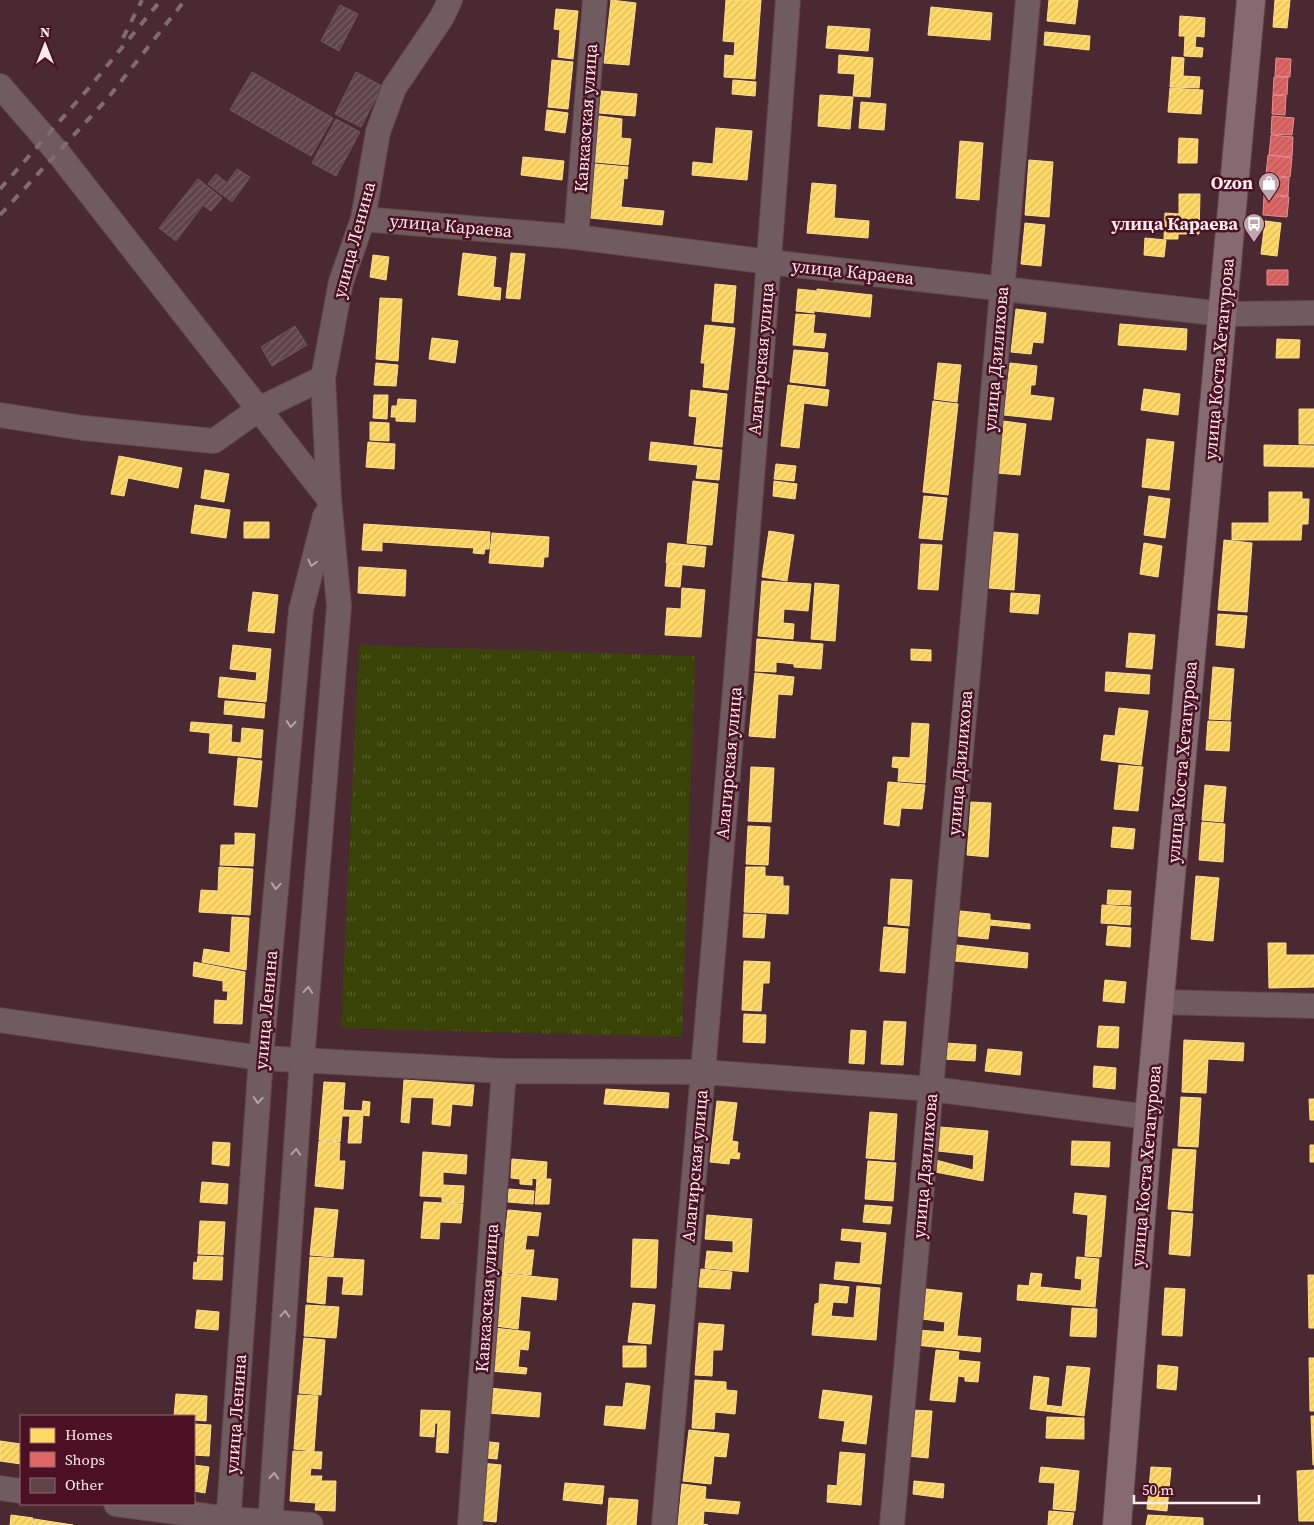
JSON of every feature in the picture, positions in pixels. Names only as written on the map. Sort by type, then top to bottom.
[{"type":"main road","name":"улица Коста Хетагурова","points":[[1117,1525],[1149,1117],[1251,0]]},
{"type":"street","name":"улица Ленина","points":[[270,1524],[302,1060],[340,606],[329,499],[323,378],[341,282],[363,219],[378,132],[394,88],[442,17],[450,0]]},
{"type":"street","name":"Кавказская улица","points":[[576,237],[595,0]]},
{"type":"street","name":"Алагирская улица","points":[[664,1525],[769,262],[788,0]]},
{"type":"street","name":"улица Дзилихова","points":[[892,1525],[1028,0]]},
{"type":"street","points":[[0,86],[59,154],[329,499]]},
{"type":"street","name":"улица Караева","points":[[363,219],[576,237],[769,262],[1223,314],[1314,314]]},
{"type":"street","points":[[0,415],[83,428],[214,441],[259,409],[323,378]]},
{"type":"street","name":"улица Ленина","points":[[228,1522],[261,1058],[301,610],[329,499]]},
{"type":"street","points":[[1160,1002],[1314,1006]]},
{"type":"street","points":[[0,1020],[261,1058],[504,1072],[703,1072],[932,1089],[1149,1117]]},
{"type":"street","name":"Кавказская улица","points":[[470,1525],[504,1072]]},
{"type":"street","points":[[0,1488],[20,1491]]},
{"type":"street","points":[[122,1505],[228,1522],[311,1525]]},
{"type":"green space","points":[[359,645],[695,656],[682,1037],[341,1028]]},
{"type":"building: Homes","points":[[611,0],[636,3],[629,65],[604,63]]},
{"type":"building: Homes","points":[[726,0],[761,0],[755,79],[724,77],[725,55],[734,56],[735,42],[723,41]]},
{"type":"building: Homes","points":[[1049,0],[1078,0],[1075,24],[1047,21]]},
{"type":"building: Homes","points":[[1275,0],[1290,0],[1287,28],[1273,27]]},
{"type":"building: Homes","points":[[931,7],[992,13],[990,40],[928,35]]},
{"type":"building: Homes","points":[[556,9],[578,11],[573,59],[558,57],[560,30],[554,29]]},
{"type":"building: Homes","points":[[1180,16],[1205,18],[1204,37],[1196,36],[1195,47],[1203,48],[1202,57],[1184,56],[1185,36],[1179,36]]},
{"type":"building: Homes","points":[[828,26],[870,29],[868,51],[826,48]]},
{"type":"building: Homes","points":[[1045,32],[1090,36],[1089,50],[1044,45]]},
{"type":"building: Homes","points":[[839,55],[873,58],[870,97],[853,96],[855,74],[838,73]]},
{"type":"building: Homes","points":[[1172,57],[1184,58],[1183,76],[1200,77],[1199,88],[1170,87]]},
{"type":"building: Homes","points":[[552,60],[573,62],[568,109],[548,107]]},
{"type":"building: Homes","points":[[733,80],[756,82],[755,96],[732,94]]},
{"type":"building: Homes","points":[[1170,88],[1203,90],[1201,114],[1168,112]]},
{"type":"building: Homes","points":[[601,91],[637,94],[635,116],[599,113]]},
{"type":"building: Homes","points":[[820,95],[853,97],[850,129],[818,126]]},
{"type":"building: Homes","points":[[861,102],[886,104],[884,130],[859,128]]},
{"type":"building: Homes","points":[[547,110],[568,113],[565,133],[545,130]]},
{"type":"building: Homes","points":[[599,116],[622,119],[621,138],[631,139],[628,165],[595,162]]},
{"type":"building: Homes","points":[[716,128],[752,131],[747,180],[692,175],[693,162],[713,164]]},
{"type":"building: Homes","points":[[1179,138],[1198,139],[1197,163],[1178,163]]},
{"type":"building: Homes","points":[[960,141],[983,143],[979,200],[956,198]]},
{"type":"building: Homes","points":[[523,157],[564,161],[562,180],[521,175]]},
{"type":"building: Homes","points":[[1029,160],[1053,162],[1049,217],[1025,215]]},
{"type":"building: Homes","points":[[595,164],[628,167],[627,179],[624,178],[621,207],[664,211],[662,225],[590,218]]},
{"type":"building: Homes","points":[[812,183],[836,185],[834,218],[869,221],[868,238],[807,233]]},
{"type":"building: Homes","points":[[1179,194],[1200,194],[1199,234],[1178,234],[1178,239],[1164,239],[1165,213],[1179,214]]},
{"type":"building: Homes","points":[[1265,221],[1281,223],[1277,256],[1261,254]]},
{"type":"building: Homes","points":[[1025,223],[1045,225],[1041,266],[1021,264]]},
{"type":"building: Homes","points":[[1145,238],[1166,240],[1164,257],[1144,255]]},
{"type":"building: Homes","points":[[463,253],[496,257],[493,287],[501,288],[500,300],[458,295]]},
{"type":"building: Homes","points":[[511,253],[525,254],[520,299],[506,298]]},
{"type":"building: Homes","points":[[373,255],[389,257],[386,280],[370,277]]},
{"type":"building: Homes","points":[[715,284],[736,286],[733,323],[712,321]]},
{"type":"building: Homes","points":[[798,289],[816,291],[814,313],[796,311]]},
{"type":"building: Homes","points":[[817,289],[872,295],[870,317],[815,311]]},
{"type":"building: Homes","points":[[380,298],[402,299],[398,361],[376,359]]},
{"type":"building: Homes","points":[[1016,309],[1046,313],[1043,343],[1033,342],[1031,354],[1011,352]]},
{"type":"building: Homes","points":[[796,314],[815,315],[813,333],[826,334],[824,348],[793,345]]},
{"type":"building: Homes","points":[[1120,324],[1187,329],[1186,350],[1118,345]]},
{"type":"building: Homes","points":[[705,325],[735,328],[728,390],[703,387],[705,363],[701,363]]},
{"type":"building: Homes","points":[[432,338],[458,341],[455,363],[429,359]]},
{"type":"building: Homes","points":[[1277,339],[1300,340],[1299,358],[1276,358]]},
{"type":"building: Homes","points":[[794,350],[828,353],[825,386],[790,382]]},
{"type":"building: Homes","points":[[376,363],[398,365],[396,386],[374,385]]},
{"type":"building: Homes","points":[[938,363],[961,365],[957,402],[934,399]]},
{"type":"building: Homes","points":[[1010,363],[1037,366],[1035,385],[1031,385],[1030,395],[1054,398],[1051,420],[1004,415]]},
{"type":"building: Homes","points":[[788,385],[829,390],[827,406],[804,403],[799,448],[781,446]]},
{"type":"building: Homes","points":[[1144,389],[1180,394],[1178,415],[1141,410]]},
{"type":"building: Homes","points":[[691,390],[727,394],[722,447],[694,444],[697,417],[689,416]]},
{"type":"building: Homes","points":[[374,395],[388,395],[387,419],[373,418]]},
{"type":"building: Homes","points":[[398,399],[416,400],[415,422],[396,421],[396,417],[391,417],[392,406],[397,406]]},
{"type":"building: Homes","points":[[933,401],[958,404],[948,495],[923,492]]},
{"type":"building: Homes","points":[[1299,409],[1314,409],[1314,444],[1299,444]]},
{"type":"building: Homes","points":[[1003,421],[1026,424],[1020,475],[997,473]]},
{"type":"building: Homes","points":[[370,422],[389,423],[389,441],[370,440]]},
{"type":"building: Homes","points":[[1147,439],[1174,442],[1169,490],[1142,487]]},
{"type":"building: Homes","points":[[368,442],[395,444],[394,469],[366,467]]},
{"type":"building: Homes","points":[[651,442],[722,450],[719,480],[696,478],[698,465],[649,460]]},
{"type":"building: Homes","points":[[1264,445],[1314,446],[1314,467],[1264,466]]},
{"type":"building: Homes","points":[[119,456],[182,468],[178,488],[128,478],[124,496],[111,494]]},
{"type":"building: Homes","points":[[776,464],[796,466],[794,481],[774,479]]},
{"type":"building: Homes","points":[[205,470],[229,474],[224,502],[201,498]]},
{"type":"building: Homes","points":[[693,481],[718,484],[712,545],[687,543]]},
{"type":"building: Homes","points":[[774,481],[797,484],[795,499],[773,496]]},
{"type":"building: Homes","points":[[1269,492],[1302,492],[1302,499],[1309,499],[1308,524],[1302,524],[1301,540],[1232,540],[1232,523],[1269,523]]},
{"type":"building: Homes","points":[[924,496],[947,498],[942,540],[919,538]]},
{"type":"building: Homes","points":[[1149,496],[1170,499],[1165,538],[1144,535]]},
{"type":"building: Homes","points":[[195,505],[230,510],[226,538],[191,533]]},
{"type":"building: Homes","points":[[244,522],[269,522],[269,538],[244,538]]},
{"type":"building: Homes","points":[[364,524],[490,532],[489,549],[485,549],[484,554],[473,553],[474,548],[382,542],[382,551],[362,550]]},
{"type":"building: Homes","points":[[769,531],[794,535],[787,581],[762,577]]},
{"type":"building: Homes","points":[[993,532],[1018,534],[1014,590],[989,588]]},
{"type":"building: Homes","points":[[492,533],[549,537],[548,557],[544,557],[543,567],[489,563]]},
{"type":"building: Homes","points":[[1224,540],[1252,543],[1247,612],[1218,610]]},
{"type":"building: Homes","points":[[668,543],[706,547],[704,567],[666,563]]},
{"type":"building: Homes","points":[[1144,543],[1162,546],[1158,577],[1140,574]]},
{"type":"building: Homes","points":[[921,544],[942,545],[938,590],[918,589]]},
{"type":"building: Homes","points":[[667,564],[682,565],[680,587],[665,586]]},
{"type":"building: Homes","points":[[359,567],[406,570],[405,596],[358,593]]},
{"type":"building: Homes","points":[[762,581],[811,584],[808,611],[784,609],[783,623],[794,624],[793,639],[758,636]]},
{"type":"building: Homes","points":[[815,583],[839,585],[835,641],[811,639]]},
{"type":"building: Homes","points":[[682,588],[705,590],[701,637],[665,635],[667,608],[681,609]]},
{"type":"building: Homes","points":[[253,592],[278,595],[274,633],[248,631]]},
{"type":"building: Homes","points":[[1011,593],[1040,595],[1038,614],[1010,612]]},
{"type":"building: Homes","points":[[1218,614],[1247,616],[1244,648],[1216,645]]},
{"type":"building: Homes","points":[[1129,633],[1155,635],[1152,669],[1126,667]]},
{"type":"building: Homes","points":[[757,639],[823,644],[821,669],[794,667],[794,664],[776,662],[776,672],[755,671]]},
{"type":"building: Homes","points":[[233,645],[271,649],[266,702],[218,697],[220,677],[256,681],[257,672],[230,669]]},
{"type":"building: Homes","points":[[911,649],[931,650],[931,661],[911,660]]},
{"type":"building: Homes","points":[[1213,667],[1234,669],[1230,720],[1209,719]]},
{"type":"building: Homes","points":[[1106,672],[1150,675],[1149,694],[1105,691]]},
{"type":"building: Homes","points":[[755,673],[794,677],[792,695],[778,694],[775,738],[749,736]]},
{"type":"building: Homes","points":[[225,701],[265,704],[264,718],[224,714]]},
{"type":"building: Homes","points":[[1119,708],[1148,711],[1141,765],[1101,760],[1104,735],[1115,736]]},
{"type":"building: Homes","points":[[1208,721],[1231,722],[1229,751],[1206,750]]},
{"type":"building: Homes","points":[[191,722],[232,725],[231,742],[241,743],[242,728],[263,730],[261,758],[209,753],[210,733],[190,731]]},
{"type":"building: Homes","points":[[912,723],[929,724],[925,783],[898,781],[899,768],[892,767],[893,757],[910,758]]},
{"type":"building: Homes","points":[[238,758],[262,761],[257,807],[234,805]]},
{"type":"building: Homes","points":[[1119,765],[1143,767],[1138,811],[1114,809]]},
{"type":"building: Homes","points":[[751,767],[774,768],[771,822],[748,821]]},
{"type":"building: Homes","points":[[888,782],[925,785],[922,809],[901,808],[899,826],[884,824]]},
{"type":"building: Homes","points":[[1205,785],[1226,787],[1223,822],[1202,820]]},
{"type":"building: Homes","points":[[971,802],[991,803],[988,857],[967,855]]},
{"type":"building: Homes","points":[[1202,822],[1225,824],[1223,862],[1199,860]]},
{"type":"building: Homes","points":[[748,826],[770,827],[768,865],[746,864]]},
{"type":"building: Homes","points":[[1113,827],[1135,829],[1133,849],[1111,847]]},
{"type":"building: Homes","points":[[235,833],[255,834],[253,866],[220,865],[221,845],[235,845]]},
{"type":"building: Homes","points":[[219,867],[253,869],[250,915],[199,912],[201,890],[218,891]]},
{"type":"building: Homes","points":[[746,867],[765,867],[765,876],[783,877],[783,886],[789,886],[788,914],[744,912]]},
{"type":"building: Homes","points":[[1196,876],[1219,878],[1213,941],[1191,939]]},
{"type":"building: Homes","points":[[891,879],[912,880],[909,926],[888,924]]},
{"type":"building: Homes","points":[[1108,890],[1131,891],[1130,905],[1107,904]]},
{"type":"building: Homes","points":[[1102,905],[1131,907],[1130,925],[1101,923]]},
{"type":"building: Homes","points":[[960,911],[990,914],[990,920],[1030,924],[1030,929],[990,925],[988,939],[958,936]]},
{"type":"building: Homes","points":[[744,914],[766,915],[764,938],[743,937]]},
{"type":"building: Homes","points":[[232,917],[249,918],[246,970],[202,962],[204,949],[230,953]]},
{"type":"building: Homes","points":[[1108,926],[1131,928],[1130,947],[1106,945]]},
{"type":"building: Homes","points":[[884,927],[908,929],[905,973],[880,971]]},
{"type":"building: Homes","points":[[1268,943],[1286,943],[1286,955],[1314,955],[1314,987],[1269,988]]},
{"type":"building: Homes","points":[[956,945],[1028,953],[1027,968],[955,961]]},
{"type":"building: Homes","points":[[744,961],[770,962],[769,983],[763,983],[761,1011],[742,1010]]},
{"type":"building: Homes","points":[[194,962],[245,972],[242,1024],[214,1023],[215,1000],[227,1001],[228,991],[223,991],[223,981],[193,976]]},
{"type":"building: Homes","points":[[1105,980],[1126,982],[1124,1003],[1103,1001]]},
{"type":"building: Homes","points":[[744,1014],[766,1015],[765,1043],[743,1042]]},
{"type":"building: Homes","points":[[884,1021],[906,1022],[903,1065],[881,1064]]},
{"type":"building: Homes","points":[[1099,1026],[1119,1027],[1118,1048],[1097,1047]]},
{"type":"building: Homes","points":[[851,1030],[866,1031],[864,1064],[849,1063]]},
{"type":"building: Homes","points":[[1184,1040],[1244,1043],[1243,1061],[1208,1059],[1206,1093],[1182,1092]]},
{"type":"building: Homes","points":[[945,1043],[976,1045],[975,1061],[944,1059]]},
{"type":"building: Homes","points":[[988,1049],[1022,1052],[1020,1075],[985,1071]]},
{"type":"building: Homes","points":[[1094,1066],[1116,1068],[1115,1089],[1093,1087]]},
{"type":"building: Homes","points":[[404,1080],[474,1085],[472,1106],[452,1104],[450,1126],[432,1124],[434,1098],[411,1097],[409,1123],[401,1122]]},
{"type":"building: Homes","points":[[324,1082],[345,1083],[343,1110],[362,1111],[363,1101],[370,1102],[369,1116],[363,1115],[361,1143],[348,1143],[350,1116],[342,1116],[340,1142],[319,1140]]},
{"type":"building: Homes","points":[[606,1089],[669,1093],[668,1108],[604,1104]]},
{"type":"building: Homes","points":[[1181,1097],[1201,1098],[1198,1147],[1178,1146]]},
{"type":"building: Homes","points":[[1309,1099],[1314,1099],[1314,1120],[1310,1120]]},
{"type":"building: Homes","points":[[717,1101],[737,1103],[732,1141],[738,1142],[737,1153],[740,1153],[739,1159],[730,1158],[729,1164],[710,1162]]},
{"type":"building: Homes","points":[[870,1112],[897,1114],[894,1160],[866,1158]]},
{"type":"building: Homes","points":[[940,1127],[988,1131],[983,1181],[935,1172],[936,1160],[973,1170],[974,1155],[938,1151]]},
{"type":"building: Homes","points":[[319,1141],[340,1143],[339,1161],[345,1161],[343,1189],[315,1186]]},
{"type":"building: Homes","points":[[1072,1141],[1110,1142],[1109,1167],[1071,1165]]},
{"type":"building: Homes","points":[[213,1142],[230,1143],[229,1166],[212,1164]]},
{"type":"building: Homes","points":[[1310,1145],[1314,1145],[1314,1162],[1310,1162]]},
{"type":"building: Homes","points":[[1173,1149],[1196,1150],[1192,1211],[1168,1209]]},
{"type":"building: Homes","points":[[423,1152],[467,1155],[466,1174],[443,1172],[443,1185],[464,1186],[463,1203],[442,1202],[442,1197],[420,1196]]},
{"type":"building: Homes","points":[[512,1159],[547,1162],[546,1179],[551,1179],[549,1204],[535,1204],[537,1179],[532,1178],[532,1185],[520,1184],[520,1179],[511,1178]]},
{"type":"building: Homes","points":[[868,1161],[896,1163],[893,1201],[865,1199]]},
{"type":"building: Homes","points":[[202,1182],[228,1184],[227,1204],[200,1202]]},
{"type":"building: Homes","points":[[509,1189],[534,1191],[533,1204],[508,1202]]},
{"type":"building: Homes","points":[[1075,1193],[1106,1196],[1101,1257],[1085,1256],[1088,1215],[1073,1213]]},
{"type":"building: Homes","points":[[424,1202],[463,1204],[461,1223],[440,1222],[439,1239],[421,1238]]},
{"type":"building: Homes","points":[[865,1205],[892,1207],[890,1224],[863,1222]]},
{"type":"building: Homes","points":[[315,1208],[338,1210],[333,1257],[310,1255]]},
{"type":"building: Homes","points":[[508,1210],[541,1213],[538,1236],[527,1235],[525,1250],[534,1250],[531,1275],[501,1272]]},
{"type":"building: Homes","points":[[1172,1212],[1193,1214],[1190,1256],[1169,1254]]},
{"type":"building: Homes","points":[[707,1215],[752,1219],[748,1272],[705,1268],[707,1251],[733,1253],[733,1241],[705,1239]]},
{"type":"building: Homes","points":[[200,1221],[225,1222],[223,1255],[198,1254]]},
{"type":"building: Homes","points":[[842,1229],[886,1233],[881,1284],[834,1279],[836,1262],[860,1264],[862,1242],[841,1240]]},
{"type":"building: Homes","points":[[633,1239],[658,1240],[656,1288],[631,1287]]},
{"type":"building: Homes","points":[[198,1256],[223,1257],[222,1280],[193,1279],[194,1262],[197,1263]]},
{"type":"building: Homes","points":[[310,1257],[364,1260],[362,1295],[342,1294],[344,1277],[327,1276],[325,1304],[307,1302]]},
{"type":"building: Homes","points":[[1077,1257],[1099,1259],[1095,1307],[1017,1300],[1018,1285],[1029,1286],[1031,1273],[1042,1274],[1040,1287],[1081,1291],[1082,1279],[1075,1278]]},
{"type":"building: Homes","points":[[701,1269],[732,1272],[730,1289],[699,1287]]},
{"type":"building: Homes","points":[[500,1273],[558,1279],[556,1300],[521,1296],[518,1329],[495,1326]]},
{"type":"building: Homes","points":[[1308,1275],[1314,1275],[1314,1328],[1309,1328]]},
{"type":"building: Homes","points":[[820,1284],[849,1287],[847,1303],[833,1302],[831,1316],[854,1318],[857,1286],[880,1288],[876,1340],[812,1335],[815,1304],[819,1303]]},
{"type":"building: Homes","points":[[1165,1288],[1185,1289],[1182,1336],[1162,1335]]},
{"type":"building: Homes","points":[[926,1289],[962,1293],[957,1336],[981,1338],[980,1352],[916,1345],[918,1330],[944,1332],[945,1322],[922,1319]]},
{"type":"building: Homes","points":[[633,1303],[655,1305],[651,1344],[628,1342]]},
{"type":"building: Homes","points":[[306,1305],[339,1307],[336,1338],[304,1336]]},
{"type":"building: Homes","points":[[1072,1308],[1097,1309],[1096,1337],[1070,1336]]},
{"type":"building: Homes","points":[[197,1310],[219,1312],[218,1330],[195,1328]]},
{"type":"building: Homes","points":[[699,1323],[724,1325],[722,1350],[713,1350],[712,1376],[695,1375]]},
{"type":"building: Homes","points":[[494,1328],[530,1332],[528,1350],[520,1349],[518,1367],[527,1368],[526,1374],[490,1371]]},
{"type":"building: Homes","points":[[304,1338],[325,1340],[321,1395],[299,1393]]},
{"type":"building: Homes","points":[[623,1346],[646,1346],[646,1367],[623,1367]]},
{"type":"building: Homes","points":[[936,1350],[959,1352],[958,1360],[980,1362],[978,1382],[965,1381],[965,1377],[958,1376],[955,1402],[930,1400]]},
{"type":"building: Homes","points":[[1309,1358],[1314,1358],[1314,1411],[1310,1411]]},
{"type":"building: Homes","points":[[1158,1365],[1178,1367],[1176,1390],[1157,1388]]},
{"type":"building: Homes","points":[[1067,1366],[1090,1368],[1084,1416],[1030,1409],[1034,1376],[1049,1378],[1046,1405],[1062,1407]]},
{"type":"building: Homes","points":[[695,1380],[726,1382],[726,1390],[737,1391],[735,1414],[715,1412],[714,1429],[692,1428]]},
{"type":"building: Homes","points":[[626,1383],[650,1386],[645,1429],[604,1425],[606,1406],[623,1407]]},
{"type":"building: Homes","points":[[489,1388],[541,1393],[539,1417],[487,1413]]},
{"type":"building: Homes","points":[[823,1390],[872,1396],[866,1444],[842,1441],[845,1421],[819,1418]]},
{"type":"building: Homes","points":[[176,1394],[207,1396],[206,1421],[195,1420],[195,1415],[174,1415]]},
{"type":"building: Homes","points":[[298,1395],[318,1396],[314,1451],[294,1449]]},
{"type":"building: Homes","points":[[421,1410],[450,1411],[448,1453],[436,1452],[438,1423],[435,1423],[434,1437],[420,1436]]},
{"type":"building: Homes","points":[[911,1410],[932,1411],[928,1458],[907,1456]]},
{"type":"building: Homes","points":[[1311,1416],[1314,1416],[1314,1465],[1313,1465]]},
{"type":"building: Homes","points":[[1047,1417],[1084,1418],[1084,1439],[1046,1438]]},
{"type":"building: Homes","points":[[195,1424],[211,1425],[209,1456],[195,1455]]},
{"type":"building: Homes","points":[[689,1430],[729,1434],[726,1457],[714,1456],[711,1484],[683,1481]]},
{"type":"building: Homes","points":[[0,1441],[20,1444],[20,1464],[0,1461]]},
{"type":"building: Homes","points":[[481,1441],[499,1443],[497,1459],[479,1457]]},
{"type":"building: Homes","points":[[293,1451],[322,1452],[321,1469],[311,1468],[310,1476],[322,1476],[321,1481],[336,1481],[335,1511],[315,1510],[316,1503],[290,1501]]},
{"type":"building: Homes","points":[[840,1452],[865,1454],[861,1505],[827,1502],[828,1485],[837,1486]]},
{"type":"building: Homes","points":[[481,1463],[501,1465],[496,1522],[476,1520]]},
{"type":"building: Homes","points":[[195,1465],[209,1467],[205,1493],[195,1491]]},
{"type":"building: Homes","points":[[1041,1467],[1079,1471],[1075,1511],[1053,1509],[1055,1483],[1039,1482]]},
{"type":"building: Homes","points":[[1151,1467],[1171,1468],[1167,1511],[1147,1509]]},
{"type":"building: Homes","points":[[1314,1470],[1314,1521],[1299,1521],[1297,1471]]},
{"type":"building: Homes","points":[[914,1481],[944,1484],[943,1498],[913,1494]]},
{"type":"building: Homes","points":[[565,1483],[604,1486],[602,1504],[563,1500]]},
{"type":"building: Homes","points":[[682,1484],[706,1487],[705,1499],[740,1502],[738,1514],[704,1511],[703,1524],[708,1525],[678,1525]]},
{"type":"building: Homes","points":[[609,1498],[638,1500],[636,1525],[607,1525]]},
{"type":"building: Homes","points":[[1049,1511],[1074,1513],[1072,1525],[1048,1525]]},
{"type":"building: Homes","points":[[11,1515],[33,1518],[32,1525],[10,1525]]},
{"type":"building: Homes","points":[[1148,1515],[1203,1518],[1203,1525],[1146,1525]]},
{"type":"building: Homes","points":[[34,1519],[73,1525],[33,1525]]},
{"type":"building: Shops","points":[[1276,58],[1291,59],[1290,77],[1275,76]]},
{"type":"building: Shops","points":[[1274,77],[1288,77],[1287,95],[1273,95]]},
{"type":"building: Shops","points":[[1273,95],[1286,96],[1285,115],[1272,114]]},
{"type":"building: Shops","points":[[1272,116],[1294,118],[1292,135],[1271,134]]},
{"type":"building: Shops","points":[[1271,135],[1293,137],[1292,157],[1269,155]]},
{"type":"building: Shops","points":[[1268,155],[1292,158],[1290,177],[1266,175]]},
{"type":"building: Shops","points":[[1267,176],[1289,178],[1288,196],[1266,194]]},
{"type":"building: Shops","points":[[1264,195],[1289,197],[1287,217],[1263,215]]},
{"type":"building: Shops","points":[[1267,270],[1288,270],[1288,285],[1267,285]]},
{"type":"building: Other","points":[[340,5],[358,14],[339,51],[321,41]]},
{"type":"building: Other","points":[[252,72],[333,118],[311,156],[230,110]]},
{"type":"building: Other","points":[[356,72],[382,86],[361,127],[335,114]]},
{"type":"building: Other","points":[[336,119],[360,132],[336,176],[312,163]]},
{"type":"building: Other","points":[[237,169],[250,177],[232,202],[208,184],[216,174],[227,183]]},
{"type":"building: Other","points":[[198,179],[222,198],[211,211],[203,205],[176,241],[159,228]]},
{"type":"building: Other","points":[[295,326],[307,345],[272,366],[261,347]]},
{"type":"railway","points":[[123,38],[142,0]]},
{"type":"railway","points":[[0,189],[88,89],[161,0]]},
{"type":"railway","points":[[0,215],[108,98],[185,0]]},
{"type":"place","name":"Ozon","points":[[1269,202]]},
{"type":"place","name":"улица Караева","points":[[1254,243]]}]
